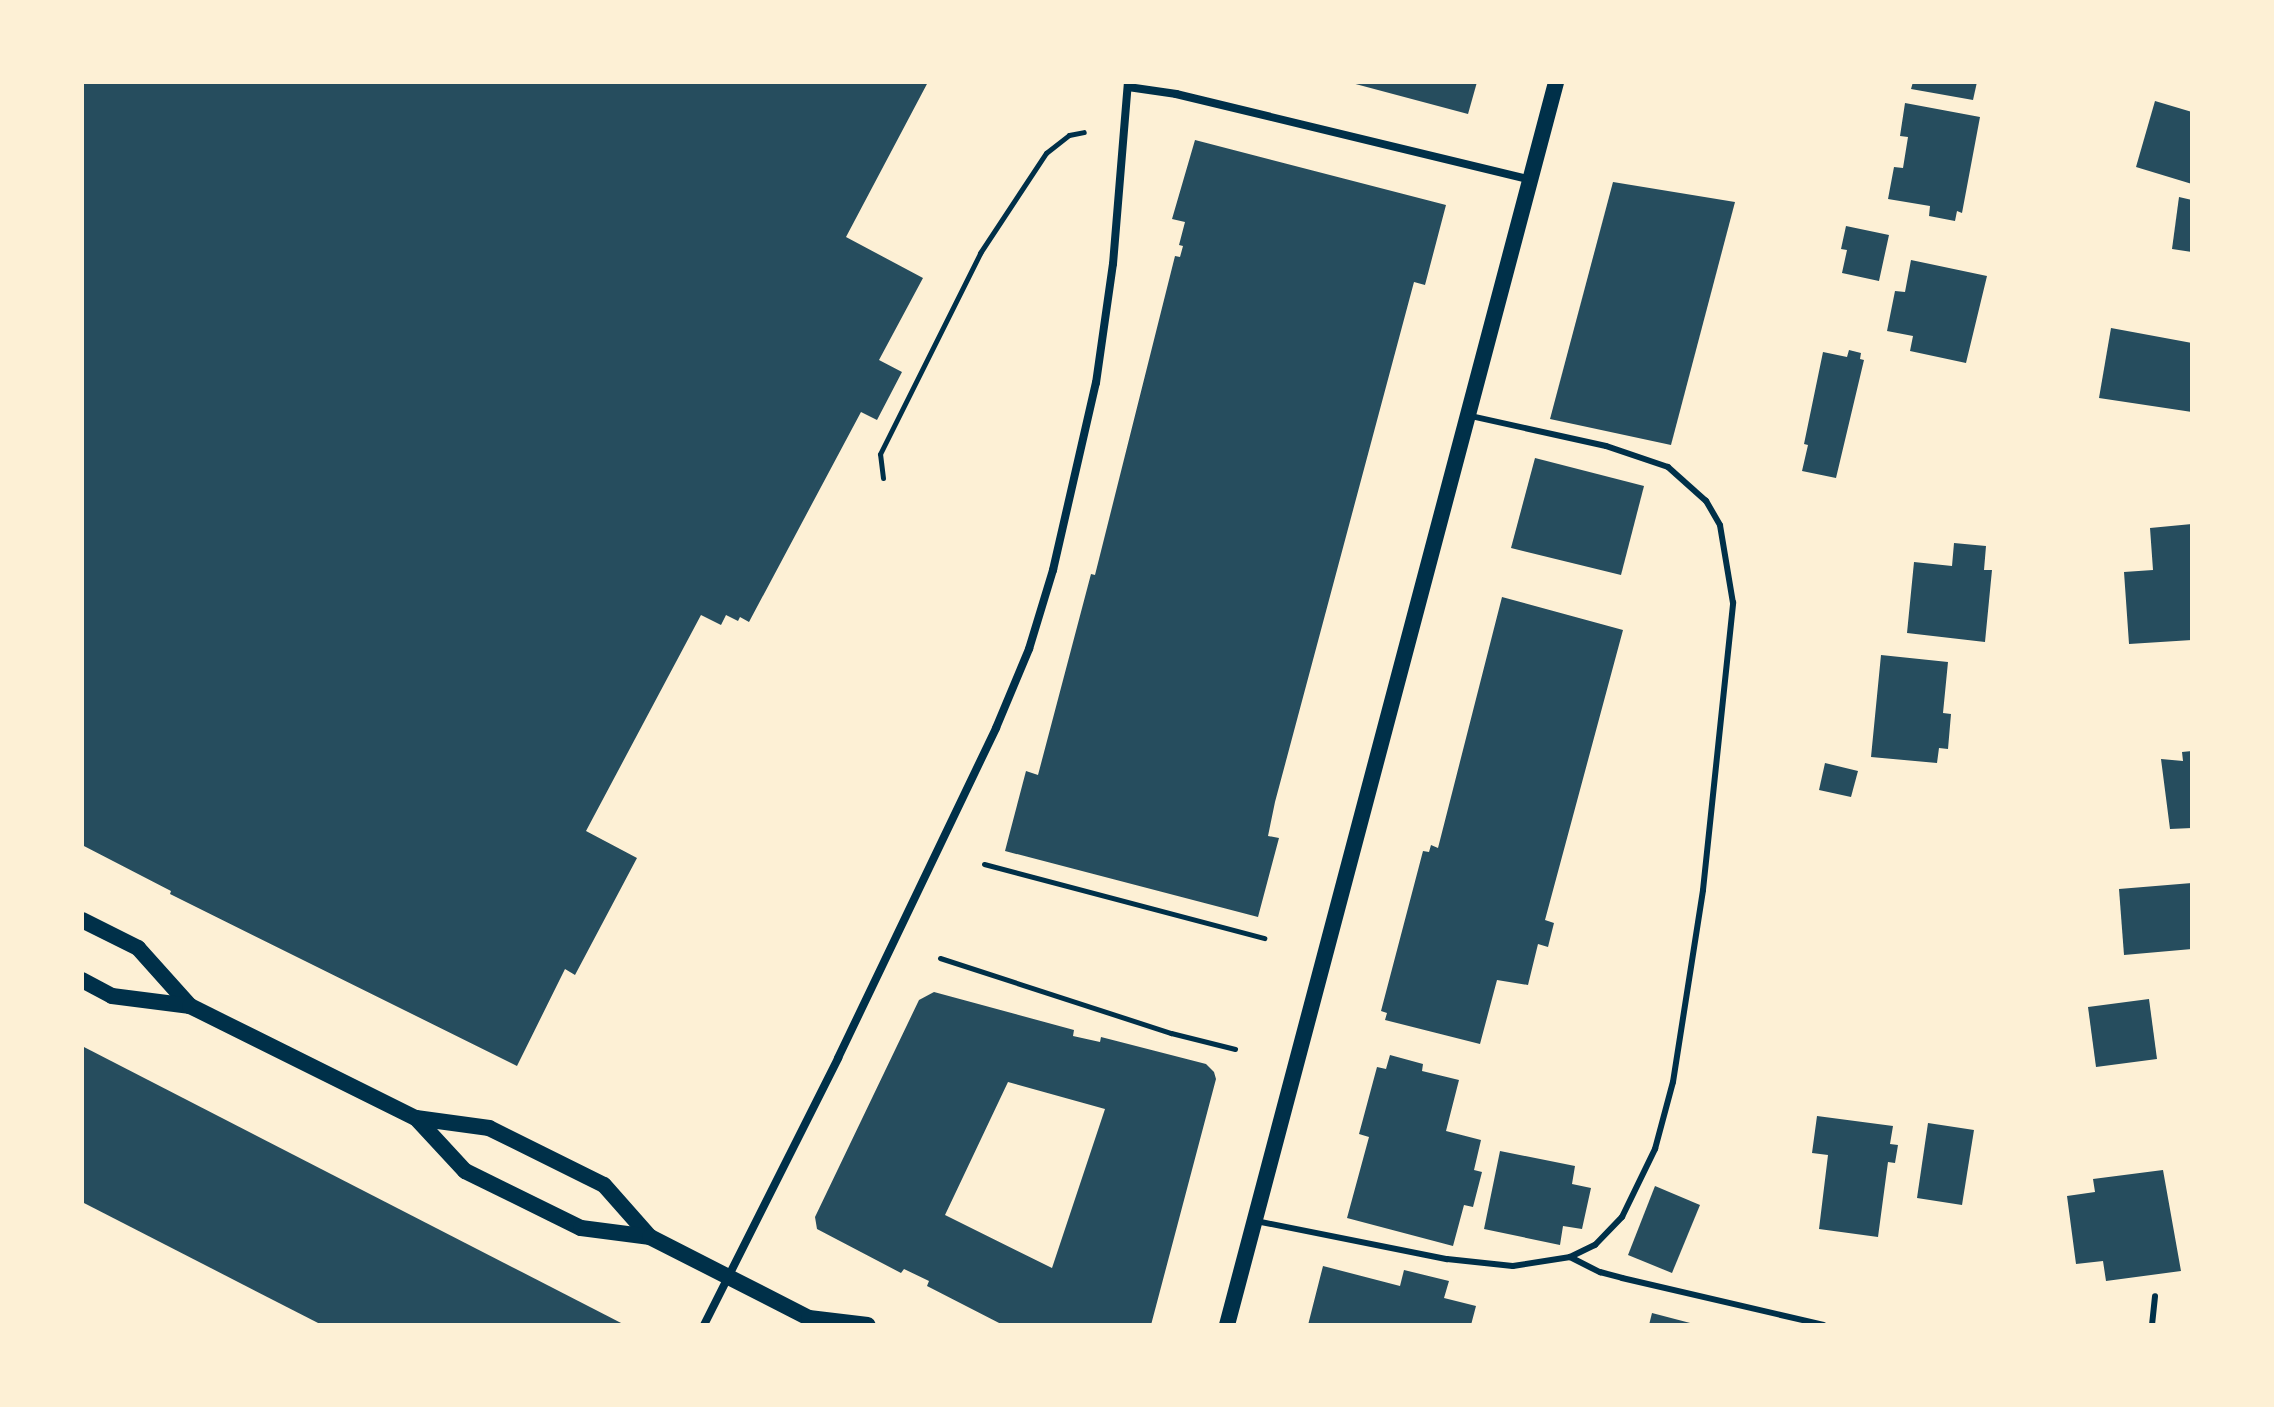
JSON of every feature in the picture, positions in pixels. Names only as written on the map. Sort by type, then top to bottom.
[{"type":"main road","points":[[1227,1325],[1556,82]]},
{"type":"main road","points":[[82,920],[138,948],[190,1006]]},
{"type":"main road","points":[[82,980],[112,996],[190,1006],[416,1118],[489,1128],[604,1185],[650,1237]]},
{"type":"main road","points":[[416,1118],[465,1171],[581,1228],[650,1237],[812,1321],[868,1325]]},
{"type":"street","points":[[704,1325],[838,1058],[996,728],[1029,649],[1053,570],[1096,383],[1113,264],[1128,84],[1531,180]]},
{"type":"lane","points":[[1256,1221],[1447,1259],[1513,1266],[1570,1257],[1595,1245],[1622,1217],[1655,1149],[1673,1082],[1703,890],[1733,603],[1720,525],[1706,501],[1668,467],[1606,446],[1468,416]]},
{"type":"lane","points":[[1570,1257],[1600,1272],[1622,1278],[1824,1325]]},
{"type":"lane","points":[[2152,1325],[2155,1296]]},
{"type":"path","points":[[883,478],[880,454],[980,253],[1046,153],[1069,135],[1084,132]]},
{"type":"path","points":[[984,864],[1264,938]]},
{"type":"path","points":[[940,958],[1171,1033],[1235,1049]]},
{"type":"building","points":[[82,82],[928,82],[846,237],[923,278],[879,360],[902,372],[877,420],[861,412],[749,622],[726,615],[721,625],[701,615],[586,831],[637,858],[575,975],[565,969],[517,1066],[170,894],[171,891],[82,845]]},
{"type":"building","points":[[1348,82],[1477,82],[1468,114]]},
{"type":"building","points":[[1913,82],[1977,82],[1973,100],[1911,89]]},
{"type":"building","points":[[2155,101],[2192,112],[2192,184],[2136,167]]},
{"type":"building","points":[[1905,103],[1980,117],[1962,213],[1957,211],[1955,221],[1929,216],[1930,206],[1888,199],[1894,167],[1903,168],[1908,137],[1900,136]]},
{"type":"building","points":[[1195,140],[1446,205],[1425,285],[1414,282],[1275,802],[1268,836],[1279,838],[1258,917],[1005,851],[1026,771],[1038,775],[1091,574],[1095,575],[1175,256],[1180,257],[1183,246],[1179,245],[1185,222],[1172,219]]},
{"type":"building","points":[[1613,182],[1735,202],[1671,445],[1550,419]]},
{"type":"building","points":[[2179,197],[2192,200],[2192,252],[2172,249]]},
{"type":"building","points":[[1846,226],[1889,235],[1879,281],[1842,273],[1847,250],[1841,249]]},
{"type":"building","points":[[1911,260],[1987,276],[1966,363],[1910,351],[1913,336],[1887,331],[1895,291],[1905,292]]},
{"type":"building","points":[[2111,328],[2192,343],[2192,412],[2099,398]]},
{"type":"building","points":[[1849,350],[1861,353],[1860,359],[1864,360],[1836,478],[1802,471],[1808,445],[1804,444],[1823,352],[1847,357]]},
{"type":"building","points":[[1535,458],[1644,486],[1621,575],[1511,548]]},
{"type":"building","points":[[2192,524],[2192,640],[2129,644],[2124,572],[2153,570],[2150,528]]},
{"type":"building","points":[[1954,543],[1986,546],[1984,570],[1992,570],[1985,642],[1907,633],[1914,562],[1952,566]]},
{"type":"building","points":[[1502,597],[1623,630],[1545,920],[1554,923],[1548,947],[1538,944],[1528,985],[1497,980],[1480,1044],[1385,1020],[1387,1013],[1381,1011],[1423,851],[1429,852],[1431,845],[1438,848]]},
{"type":"building","points":[[1881,655],[1948,662],[1943,713],[1951,714],[1948,749],[1939,748],[1937,763],[1871,757]]},
{"type":"building","points":[[2192,751],[2192,828],[2170,829],[2161,759],[2183,761],[2182,752]]},
{"type":"building","points":[[1825,763],[1858,771],[1851,797],[1819,790]]},
{"type":"building","points":[[2192,883],[2192,949],[2124,955],[2119,889]]},
{"type":"building","points":[[934,992],[1074,1030],[1073,1036],[1100,1042],[1101,1037],[1206,1064],[1214,1072],[1216,1079],[1151,1325],[1003,1325],[927,1286],[929,1281],[904,1269],[901,1273],[817,1229],[815,1217],[919,1000]],"holes":[[[1008,1082],[1105,1109],[1052,1268],[945,1215]]]},
{"type":"building","points":[[2149,999],[2157,1059],[2096,1067],[2088,1007]]},
{"type":"building","points":[[82,1046],[625,1325],[322,1325],[82,1202]]},
{"type":"building","points":[[1390,1055],[1423,1064],[1422,1071],[1459,1080],[1446,1131],[1481,1140],[1474,1170],[1482,1172],[1473,1207],[1464,1205],[1453,1246],[1347,1218],[1369,1137],[1359,1134],[1377,1067],[1386,1069]]},
{"type":"building","points":[[1817,1116],[1893,1126],[1890,1144],[1898,1145],[1895,1163],[1888,1162],[1878,1237],[1819,1229],[1828,1155],[1812,1153]]},
{"type":"building","points":[[1928,1123],[1974,1130],[1962,1205],[1917,1198]]},
{"type":"building","points":[[1500,1151],[1575,1166],[1572,1184],[1591,1188],[1582,1229],[1563,1226],[1560,1245],[1484,1229]]},
{"type":"building","points":[[2163,1170],[2181,1271],[2106,1281],[2103,1261],[2076,1264],[2067,1196],[2095,1192],[2093,1179]]},
{"type":"building","points":[[1655,1186],[1700,1205],[1672,1273],[1628,1255]]},
{"type":"building","points":[[1323,1266],[1400,1286],[1404,1270],[1449,1281],[1444,1298],[1476,1306],[1471,1325],[1308,1325]]},
{"type":"building","points":[[1652,1313],[1694,1324],[1694,1325],[1649,1325]]}]
